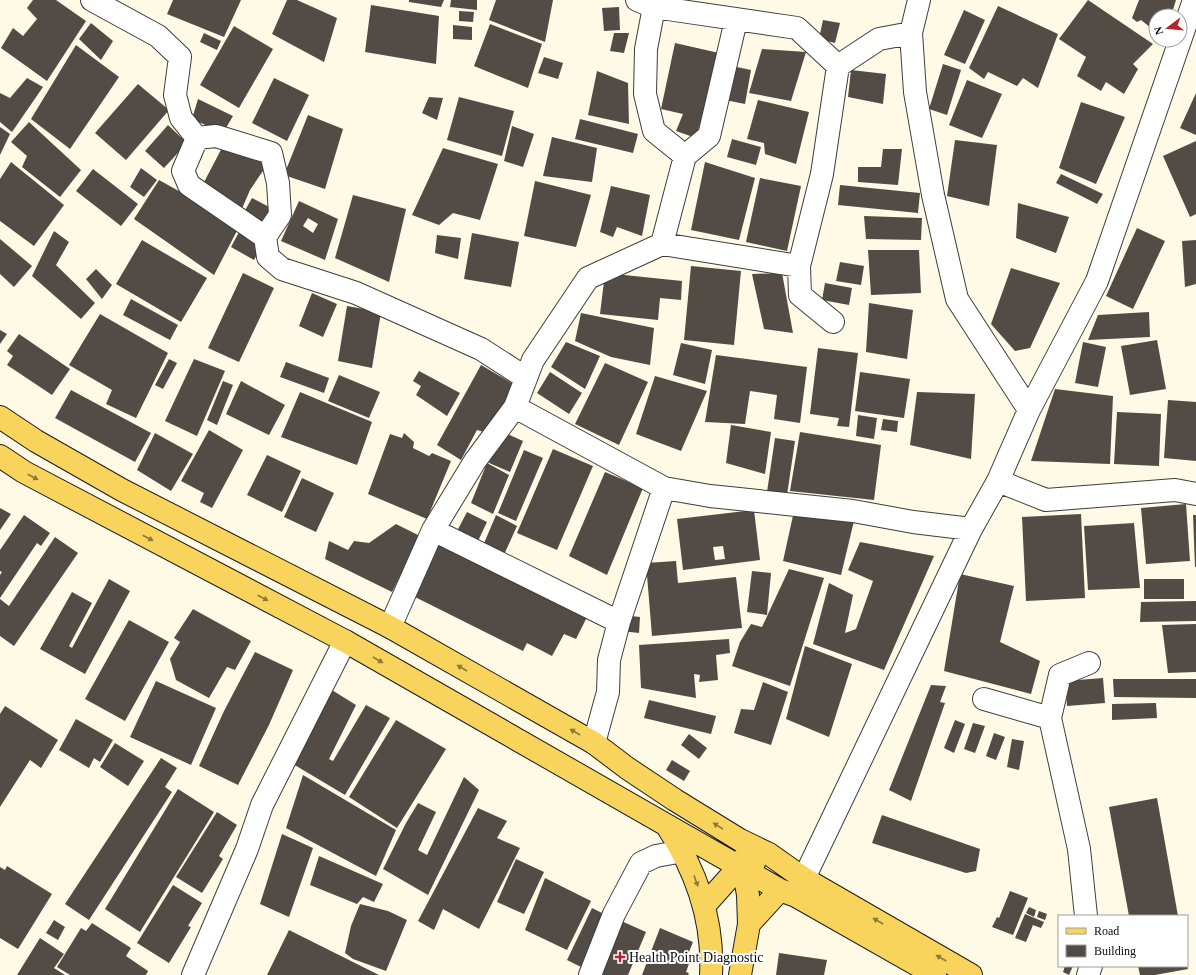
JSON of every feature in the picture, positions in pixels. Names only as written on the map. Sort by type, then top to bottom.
[{"type":"main road","points":[[0,417],[36,441],[122,490],[390,627],[594,743],[639,776],[740,840],[768,854],[793,888],[934,975]]},
{"type":"main road","points":[[0,456],[24,472],[345,641],[664,822],[743,869],[793,888],[971,975]]},
{"type":"main road","points":[[664,822],[684,851],[704,906],[712,950],[711,975]]},
{"type":"main road","points":[[740,840],[743,869],[748,895],[750,924],[740,975]]},
{"type":"main road","points":[[704,906],[729,878],[768,854]]},
{"type":"main road","points":[[750,924],[793,888]]},
{"type":"street","points":[[92,0],[158,36],[180,57],[175,95],[182,118],[197,138]]},
{"type":"street","points":[[919,0],[911,33],[915,92],[933,195],[958,299],[1030,410]]},
{"type":"street","points":[[793,888],[971,529],[998,481],[1030,410],[1097,281],[1194,0]]},
{"type":"street","points":[[685,156],[654,132],[645,94],[646,3],[736,20],[797,28],[838,66]]},
{"type":"street","points":[[662,244],[685,156],[709,136],[736,20]]},
{"type":"street","points":[[833,322],[800,295],[799,266],[822,174],[838,66],[879,39],[911,33]]},
{"type":"street","points":[[197,138],[216,136],[271,154],[278,183],[280,214],[265,237],[268,258],[282,269],[356,293],[474,345],[526,378]]},
{"type":"street","points":[[197,138],[183,172],[189,185],[265,237]]},
{"type":"street","points":[[390,627],[433,530],[475,461],[514,407],[533,360],[588,278],[662,244],[799,266]]},
{"type":"street","points":[[514,407],[664,488],[710,496],[853,511],[913,522],[971,529]]},
{"type":"street","points":[[998,481],[1046,500],[1175,490],[1196,494]]},
{"type":"street","points":[[594,743],[608,692],[609,660],[619,622],[664,488]]},
{"type":"street","points":[[433,530],[619,622]]},
{"type":"street","points":[[193,975],[247,849],[262,805],[345,641]]},
{"type":"street","points":[[1086,915],[1079,849],[1050,718],[1060,676],[1089,663]]},
{"type":"street","points":[[984,699],[1050,718]]},
{"type":"street","points":[[590,975],[614,914],[641,863],[656,856],[684,851]]},
{"type":"building","points":[[33,0],[56,0],[86,21],[47,81],[1,48],[13,28],[23,36],[37,19],[27,8]]},
{"type":"building","points":[[173,0],[241,0],[224,37],[167,14]]},
{"type":"building","points":[[287,0],[297,0],[337,18],[324,62],[272,34]]},
{"type":"building","points":[[409,0],[444,0],[441,7],[409,2]]},
{"type":"building","points":[[451,0],[477,0],[477,10],[450,7]]},
{"type":"building","points":[[496,0],[553,0],[545,42],[489,20]]},
{"type":"building","points":[[1088,0],[1148,41],[1149,48],[1133,64],[1138,69],[1124,94],[1106,82],[1101,91],[1077,76],[1086,57],[1059,39]]},
{"type":"building","points":[[1139,0],[1176,0],[1174,8],[1148,8],[1148,26],[1141,20],[1137,22],[1132,18]]},
{"type":"building","points":[[371,5],[439,16],[436,64],[365,52]]},
{"type":"building","points":[[998,6],[1058,34],[1038,88],[1023,78],[1017,86],[988,72],[984,79],[969,68]]},
{"type":"building","points":[[619,7],[620,30],[604,31],[602,8]]},
{"type":"building","points":[[964,10],[985,20],[965,64],[944,55]]},
{"type":"building","points":[[459,11],[474,12],[473,22],[459,21]]},
{"type":"building","points":[[823,20],[840,23],[835,43],[819,39]]},
{"type":"building","points":[[91,23],[113,41],[101,60],[79,39]]},
{"type":"building","points":[[490,24],[542,44],[528,88],[474,66]]},
{"type":"building","points":[[453,25],[472,27],[472,40],[453,39]]},
{"type":"building","points":[[234,26],[273,49],[239,108],[200,85]]},
{"type":"building","points":[[204,33],[221,41],[217,50],[200,42]]},
{"type":"building","points":[[614,33],[629,33],[624,53],[610,51]]},
{"type":"building","points":[[675,43],[719,53],[696,138],[676,131],[683,114],[661,109]]},
{"type":"building","points":[[76,45],[119,77],[70,149],[31,119]]},
{"type":"building","points":[[762,49],[806,52],[791,101],[749,93]]},
{"type":"building","points":[[544,57],[563,63],[558,79],[538,73]]},
{"type":"building","points":[[943,64],[961,70],[947,115],[929,109]]},
{"type":"building","points":[[732,66],[751,70],[745,104],[725,100]]},
{"type":"building","points":[[851,70],[886,74],[883,104],[848,97]]},
{"type":"building","points":[[597,71],[628,83],[629,124],[588,115]]},
{"type":"building","points":[[27,78],[43,87],[12,132],[0,122],[0,93],[10,98]]},
{"type":"building","points":[[274,78],[309,95],[287,141],[252,123]]},
{"type":"building","points":[[967,80],[1002,94],[982,138],[949,125]]},
{"type":"building","points":[[138,84],[169,110],[126,160],[95,133]]},
{"type":"building","points":[[1196,93],[1196,135],[1180,128]]},
{"type":"building","points":[[429,97],[443,98],[437,120],[422,113]]},
{"type":"building","points":[[459,97],[514,111],[502,156],[447,140]]},
{"type":"building","points":[[198,99],[233,116],[223,133],[192,119]]},
{"type":"building","points":[[758,100],[809,112],[796,164],[765,154],[764,143],[747,139]]},
{"type":"building","points":[[1081,102],[1125,117],[1096,184],[1059,168]]},
{"type":"building","points":[[308,115],[343,129],[325,189],[284,175]]},
{"type":"building","points":[[580,119],[638,134],[633,153],[575,139]]},
{"type":"building","points":[[29,122],[81,170],[60,197],[22,167],[27,156],[11,142]]},
{"type":"building","points":[[168,125],[187,143],[164,168],[145,151]]},
{"type":"building","points":[[512,126],[534,134],[523,167],[504,161]]},
{"type":"building","points":[[0,127],[10,134],[0,155]]},
{"type":"building","points":[[552,137],[597,148],[592,182],[543,176]]},
{"type":"building","points":[[732,139],[761,147],[756,165],[727,157]]},
{"type":"building","points":[[955,140],[997,145],[989,206],[947,196]]},
{"type":"building","points":[[1196,141],[1196,214],[1190,217],[1163,156]]},
{"type":"building","points":[[225,142],[267,165],[250,190],[241,211],[201,188]]},
{"type":"building","points":[[443,148],[498,164],[480,220],[453,213],[439,225],[412,215]]},
{"type":"building","points":[[883,149],[902,149],[898,185],[858,182],[858,167],[881,167]]},
{"type":"building","points":[[11,162],[64,205],[34,246],[0,221],[0,179]]},
{"type":"building","points":[[705,162],[755,178],[739,240],[691,230]]},
{"type":"building","points":[[141,168],[157,180],[144,197],[130,187]]},
{"type":"building","points":[[93,169],[138,204],[121,226],[76,191]]},
{"type":"building","points":[[1061,174],[1103,194],[1097,204],[1056,183]]},
{"type":"building","points":[[760,178],[801,186],[787,251],[746,242]]},
{"type":"building","points":[[159,180],[240,225],[214,275],[134,219]]},
{"type":"building","points":[[535,181],[591,195],[576,247],[524,236]]},
{"type":"building","points":[[840,185],[920,193],[918,213],[838,205]]},
{"type":"building","points":[[611,186],[650,195],[642,236],[617,227],[613,237],[600,232]]},
{"type":"building","points":[[353,195],[406,209],[389,282],[335,258]]},
{"type":"building","points":[[252,198],[271,208],[262,225],[243,214]]},
{"type":"building","points":[[299,201],[338,219],[325,260],[281,241]],"holes":[[[308,218],[318,224],[313,233],[303,226]]]},
{"type":"building","points":[[1018,203],[1069,217],[1056,253],[1016,238]]},
{"type":"building","points":[[864,216],[922,218],[921,240],[866,239]]},
{"type":"building","points":[[1137,228],[1165,241],[1133,309],[1106,296]]},
{"type":"building","points":[[54,231],[69,242],[56,265],[95,303],[81,319],[32,276]]},
{"type":"building","points":[[239,232],[262,246],[254,260],[231,247]]},
{"type":"building","points":[[472,233],[519,242],[511,287],[464,279]]},
{"type":"building","points":[[437,235],[461,238],[458,259],[435,253]]},
{"type":"building","points":[[0,239],[32,266],[14,287],[0,274]]},
{"type":"building","points":[[142,240],[207,278],[181,322],[116,284]]},
{"type":"building","points":[[1196,240],[1196,284],[1185,287],[1182,241]]},
{"type":"building","points":[[868,250],[919,250],[921,293],[871,295]]},
{"type":"building","points":[[840,262],[864,266],[861,285],[836,281]]},
{"type":"building","points":[[691,266],[741,271],[734,345],[684,340]]},
{"type":"building","points":[[1011,268],[1060,283],[1030,348],[1015,351],[991,324]]},
{"type":"building","points":[[96,269],[112,285],[102,299],[86,279]]},
{"type":"building","points":[[243,273],[274,288],[239,362],[208,348]]},
{"type":"building","points":[[605,273],[682,281],[681,300],[660,298],[658,320],[600,314]]},
{"type":"building","points":[[782,273],[793,333],[764,329],[752,274]]},
{"type":"building","points":[[825,283],[852,288],[849,305],[822,300]]},
{"type":"building","points":[[312,293],[337,304],[323,337],[299,326]]},
{"type":"building","points":[[131,299],[178,325],[170,340],[123,315]]},
{"type":"building","points":[[869,303],[913,310],[907,359],[866,352]]},
{"type":"building","points":[[347,306],[381,312],[372,368],[338,361]]},
{"type":"building","points":[[1149,312],[1150,337],[1088,340],[1098,315]]},
{"type":"building","points":[[581,313],[654,328],[650,365],[611,357],[575,341]]},
{"type":"building","points":[[100,314],[168,353],[136,418],[106,404],[112,390],[69,365]]},
{"type":"building","points":[[0,330],[7,334],[0,344]]},
{"type":"building","points":[[19,334],[70,369],[52,395],[7,365],[13,356],[7,351]]},
{"type":"building","points":[[1157,340],[1166,389],[1130,395],[1121,346]]},
{"type":"building","points":[[566,342],[600,356],[585,389],[551,367]]},
{"type":"building","points":[[1083,342],[1106,347],[1098,387],[1075,383]]},
{"type":"building","points":[[681,343],[712,350],[705,384],[673,375]]},
{"type":"building","points":[[818,348],[858,353],[849,427],[837,426],[839,418],[810,414]]},
{"type":"building","points":[[716,355],[807,367],[800,423],[774,419],[777,395],[750,391],[745,424],[705,422]]},
{"type":"building","points":[[169,359],[177,363],[163,389],[155,385]]},
{"type":"building","points":[[194,359],[225,371],[197,436],[165,421]]},
{"type":"building","points":[[286,362],[329,378],[324,393],[280,377]]},
{"type":"building","points":[[605,363],[648,382],[619,445],[575,424]]},
{"type":"building","points":[[481,365],[515,385],[487,433],[477,430],[461,460],[437,445]]},
{"type":"building","points":[[419,371],[460,393],[447,416],[416,395],[421,386],[413,381]]},
{"type":"building","points":[[550,372],[582,393],[569,414],[537,393]]},
{"type":"building","points":[[860,372],[910,379],[904,418],[855,411]]},
{"type":"building","points":[[339,375],[380,392],[369,418],[328,401]]},
{"type":"building","points":[[655,376],[707,391],[681,451],[636,434]]},
{"type":"building","points":[[223,381],[233,385],[217,425],[207,420]]},
{"type":"building","points":[[241,381],[285,405],[269,435],[226,414]]},
{"type":"building","points":[[1055,389],[1113,396],[1110,464],[1031,461]]},
{"type":"building","points":[[71,390],[151,433],[135,462],[55,418]]},
{"type":"building","points":[[300,392],[372,422],[357,465],[281,437]]},
{"type":"building","points":[[917,392],[975,394],[971,459],[910,445]]},
{"type":"building","points":[[1168,400],[1196,402],[1196,461],[1164,458]]},
{"type":"building","points":[[1117,412],[1161,414],[1159,466],[1114,464]]},
{"type":"building","points":[[858,415],[877,418],[874,439],[856,436]]},
{"type":"building","points":[[883,419],[898,421],[897,432],[881,430]]},
{"type":"building","points":[[731,425],[771,432],[765,474],[726,463]]},
{"type":"building","points":[[209,430],[243,450],[212,508],[200,502],[204,493],[181,481]]},
{"type":"building","points":[[503,432],[523,441],[510,472],[489,463]]},
{"type":"building","points":[[800,432],[881,445],[874,500],[790,491]]},
{"type":"building","points":[[155,433],[193,454],[171,491],[137,470]]},
{"type":"building","points":[[404,433],[414,442],[413,448],[429,456],[432,453],[451,461],[427,519],[368,494],[390,434],[402,438]]},
{"type":"building","points":[[775,438],[795,441],[787,495],[767,492]]},
{"type":"building","points":[[553,449],[593,466],[557,550],[517,533]]},
{"type":"building","points":[[524,450],[543,458],[516,521],[498,513]]},
{"type":"building","points":[[267,455],[301,471],[282,512],[247,495]]},
{"type":"building","points":[[487,463],[509,475],[493,514],[471,503]]},
{"type":"building","points":[[605,472],[643,488],[607,575],[569,556]]},
{"type":"building","points":[[302,478],[334,493],[316,532],[284,517]]},
{"type":"building","points":[[1186,504],[1190,561],[1146,564],[1141,508]]},
{"type":"building","points":[[0,508],[11,514],[0,530]]},
{"type":"building","points":[[754,510],[760,560],[683,570],[677,519]],"holes":[[[723,546],[725,559],[715,560],[713,547]]]},
{"type":"building","points":[[794,511],[854,521],[841,575],[783,561]]},
{"type":"building","points":[[467,512],[487,522],[477,543],[456,533]]},
{"type":"building","points":[[1081,514],[1085,598],[1026,601],[1022,517]]},
{"type":"building","points":[[24,515],[50,533],[41,546],[37,543],[0,598],[0,575],[2,572],[0,571],[0,550]]},
{"type":"building","points":[[496,515],[517,526],[503,557],[482,548]]},
{"type":"building","points":[[1193,515],[1196,515],[1196,567],[1195,567]]},
{"type":"building","points":[[1134,523],[1140,588],[1088,590],[1084,526]]},
{"type":"building","points":[[396,524],[420,536],[392,592],[325,559],[329,541],[348,550],[354,541],[369,543]]},
{"type":"building","points":[[55,537],[78,553],[14,646],[0,636],[0,599],[9,606]]},
{"type":"building","points":[[437,541],[588,615],[576,639],[564,634],[552,656],[527,643],[523,651],[411,595]]},
{"type":"building","points":[[860,542],[934,556],[884,670],[813,644],[829,583],[853,595],[845,633],[856,629],[873,581],[848,570]]},
{"type":"building","points":[[676,561],[678,583],[736,577],[742,628],[652,636],[646,563]]},
{"type":"building","points":[[789,569],[824,578],[790,686],[732,666],[740,642],[751,624],[762,627]]},
{"type":"building","points":[[752,571],[771,573],[767,615],[747,612]]},
{"type":"building","points":[[960,574],[1014,586],[1000,642],[1040,661],[1031,694],[944,671]]},
{"type":"building","points":[[109,579],[130,591],[85,674],[40,649],[72,592],[92,603],[69,646],[72,648]]},
{"type":"building","points":[[1144,579],[1184,579],[1184,599],[1144,599]]},
{"type":"building","points":[[1196,601],[1196,621],[1140,622],[1141,602]]},
{"type":"building","points":[[193,609],[251,641],[235,670],[227,667],[209,698],[176,680],[170,659],[180,642],[174,638]]},
{"type":"building","points":[[623,615],[640,617],[639,633],[621,631]]},
{"type":"building","points":[[129,620],[169,642],[125,721],[85,699]]},
{"type":"building","points":[[1196,624],[1196,672],[1168,673],[1162,625]]},
{"type":"building","points":[[729,639],[730,653],[716,655],[718,680],[699,682],[700,675],[694,674],[696,698],[641,688],[639,645]]},
{"type":"building","points":[[805,646],[852,664],[829,737],[786,719]]},
{"type":"building","points":[[255,652],[293,670],[269,725],[238,785],[199,766],[224,711]]},
{"type":"building","points":[[1103,678],[1105,703],[1067,706],[1065,681]]},
{"type":"building","points":[[1113,679],[1196,679],[1196,698],[1114,697]]},
{"type":"building","points":[[156,681],[216,708],[191,765],[130,737]]},
{"type":"building","points":[[763,682],[788,692],[771,745],[734,733],[741,709],[754,710]]},
{"type":"building","points":[[931,685],[946,686],[940,702],[945,703],[911,801],[889,790]]},
{"type":"building","points":[[327,687],[356,705],[329,759],[333,761],[366,705],[390,718],[345,795],[293,764]]},
{"type":"building","points":[[649,700],[716,716],[711,734],[644,718]]},
{"type":"building","points":[[1156,703],[1157,718],[1112,720],[1112,704]]},
{"type":"building","points":[[5,706],[58,740],[41,768],[30,760],[0,807],[0,714]]},
{"type":"building","points":[[76,719],[113,740],[100,762],[94,758],[89,768],[59,750]]},
{"type":"building","points":[[396,720],[446,749],[397,828],[349,797]]},
{"type":"building","points":[[955,720],[965,724],[954,753],[944,748]]},
{"type":"building","points":[[973,723],[985,726],[975,753],[964,749]]},
{"type":"building","points":[[994,733],[1005,737],[996,760],[986,756]]},
{"type":"building","points":[[689,734],[707,748],[699,759],[681,745]]},
{"type":"building","points":[[1012,739],[1024,741],[1019,770],[1007,767]]},
{"type":"building","points":[[115,743],[144,761],[128,786],[100,767]]},
{"type":"building","points":[[161,758],[177,768],[165,787],[172,792],[89,920],[65,904]]},
{"type":"building","points":[[672,760],[690,771],[684,781],[666,770]]},
{"type":"building","points":[[303,775],[396,830],[376,876],[286,828]]},
{"type":"building","points":[[464,777],[479,790],[428,895],[383,869],[406,823],[418,803],[436,812],[418,850],[427,855]]},
{"type":"building","points":[[178,789],[214,812],[140,932],[105,909]]},
{"type":"building","points":[[1157,798],[1178,915],[1129,915],[1109,807]]},
{"type":"building","points":[[478,808],[507,821],[497,838],[520,848],[479,929],[443,909],[434,930],[418,921]]},
{"type":"building","points":[[217,812],[237,825],[219,856],[223,859],[202,893],[176,877]]},
{"type":"building","points":[[882,815],[980,849],[976,871],[966,873],[872,843]]},
{"type":"building","points":[[282,834],[313,848],[289,917],[260,904]]},
{"type":"building","points":[[319,856],[383,884],[374,902],[363,897],[357,904],[310,885]]},
{"type":"building","points":[[516,859],[544,872],[524,914],[497,902]]},
{"type":"building","points":[[7,866],[52,894],[18,949],[0,938],[0,867],[5,870]]},
{"type":"building","points":[[545,878],[591,901],[567,950],[525,930]]},
{"type":"building","points":[[173,885],[202,903],[188,926],[191,927],[169,963],[137,943]]},
{"type":"building","points":[[1010,891],[1028,898],[1013,935],[992,927],[997,917],[999,918]]},
{"type":"building","points":[[360,904],[388,911],[407,920],[386,971],[353,959],[345,953],[351,926]]},
{"type":"building","points":[[1029,907],[1036,910],[1034,917],[1026,913]]},
{"type":"building","points":[[592,908],[608,916],[583,968],[567,960]]},
{"type":"building","points":[[1039,911],[1047,914],[1045,920],[1037,917]]},
{"type":"building","points":[[1025,914],[1044,922],[1041,928],[1033,925],[1026,942],[1015,938]]},
{"type":"building","points":[[54,920],[65,927],[58,940],[46,933]]},
{"type":"building","points":[[619,920],[646,932],[628,975],[596,975]]},
{"type":"building","points":[[92,923],[131,948],[126,956],[148,971],[146,975],[70,975],[57,967],[81,928],[86,931]]},
{"type":"building","points":[[660,928],[693,942],[687,957],[691,958],[686,972],[689,973],[688,975],[642,975]]},
{"type":"building","points":[[289,930],[379,975],[267,975]]},
{"type":"building","points":[[40,938],[64,954],[54,968],[65,975],[17,975]]},
{"type":"building","points":[[779,953],[827,960],[824,975],[776,975]]},
{"type":"building","points":[[1065,967],[1073,967],[1069,975],[1063,972]]},
{"type":"building","points":[[1138,967],[1187,967],[1188,969],[1155,975],[1140,975]]},
{"type":"place","name":"Health Point Diagnostic","points":[[620,957]]}]
